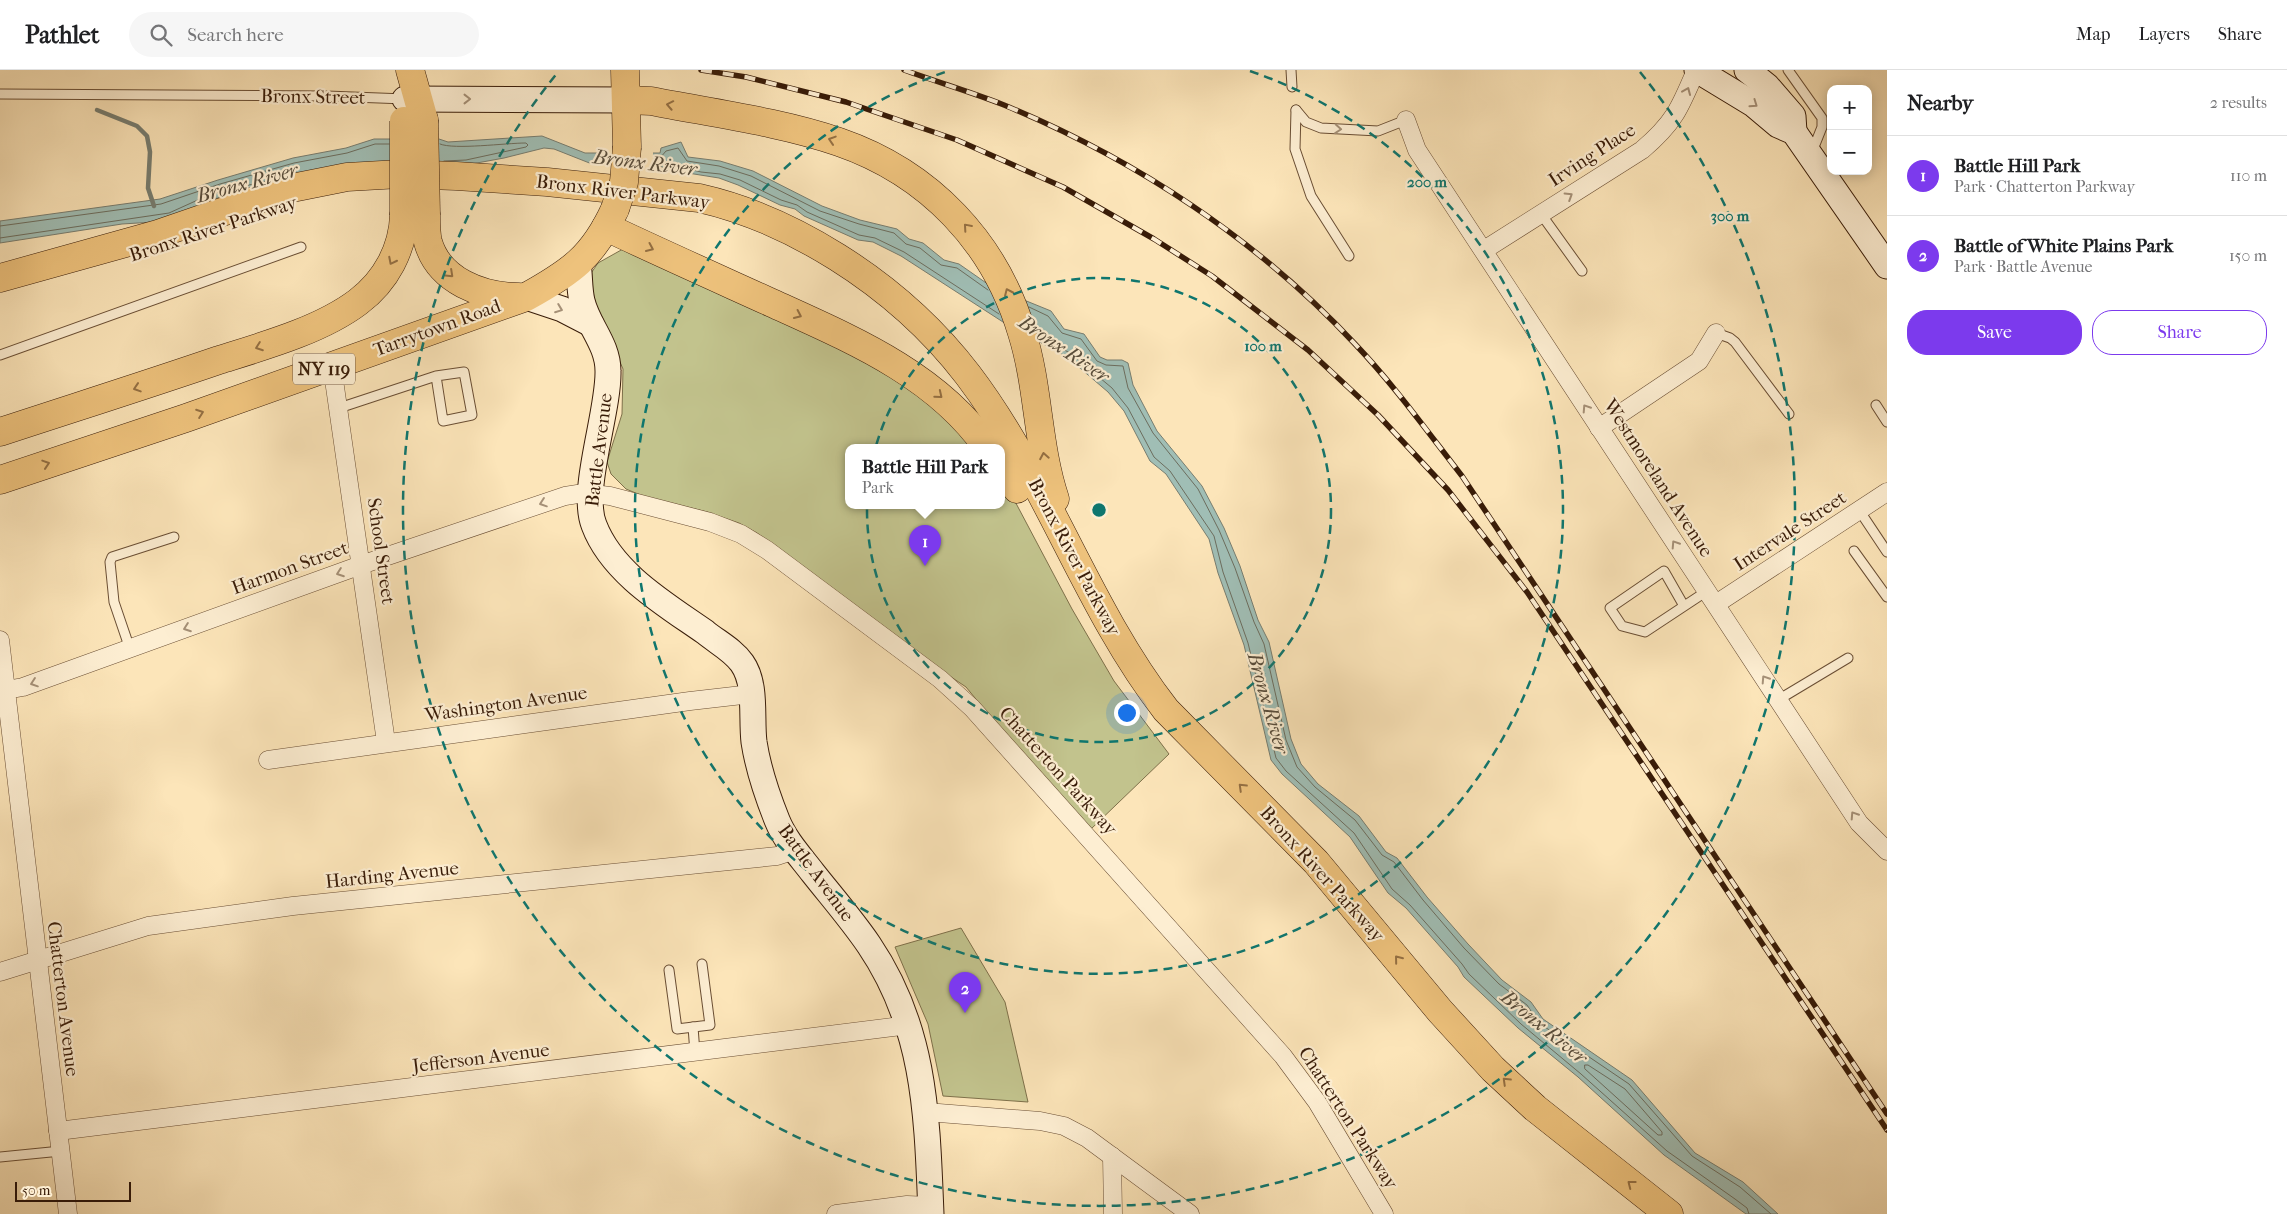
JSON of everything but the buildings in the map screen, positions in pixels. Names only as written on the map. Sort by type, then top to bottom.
[{"type":"main road","name":"NY 119","points":[[0,432],[240,354],[294,334],[340,314],[370,292],[389,268],[415,215],[413,110],[409,70]]},
{"type":"main road","points":[[625,70],[626,100],[651,101],[802,131],[859,150],[895,168],[933,194],[974,235],[995,267],[1015,309],[1028,352],[1048,473],[1079,569]]},
{"type":"main road","name":"NY 119","points":[[610,218],[624,182],[627,147],[626,100]]},
{"type":"main road","name":"Bronx River Parkway","points":[[0,278],[158,234],[292,188],[347,177],[409,174],[480,177],[665,194],[725,205],[771,222],[827,251],[874,282],[917,318],[955,359],[985,400],[1029,473],[1079,569],[1133,664],[1166,710],[1310,856],[1458,1032],[1493,1069],[1536,1108],[1669,1214]]},
{"type":"main road","name":"Bronx River Parkway","points":[[0,296],[163,247],[281,205],[322,194],[351,190],[384,187],[449,188],[670,207],[722,218],[760,231],[821,263],[865,292],[927,348],[958,386],[994,444]]},
{"type":"main road","points":[[415,215],[431,249],[450,276],[467,286],[488,293],[526,296]]},
{"type":"main road","points":[[610,218],[890,360],[920,380],[950,404],[984,444]]},
{"type":"main road","name":"Tarrytown Road","points":[[0,480],[186,418],[526,296],[553,282],[589,253],[610,218]]},
{"type":"main road","name":"Bronx River Parkway","points":[[1005,466],[1098,640],[1127,687],[1160,730],[1303,874],[1420,1015],[1478,1080],[1534,1131],[1640,1214]]},
{"type":"main road","points":[[1005,472],[1017,489]]},
{"type":"street","points":[[1696,70],[1754,104],[1778,126],[1794,132]]},
{"type":"street","name":"Irving Place","points":[[1484,250],[1642,150],[1662,133],[1673,120],[1696,70]]},
{"type":"street","points":[[1747,70],[1767,86],[1793,116],[1794,132],[1887,266]]},
{"type":"street","name":"Bronx Street","points":[[413,110],[626,100]]},
{"type":"street","name":"Westmoreland Avenue","points":[[1406,120],[1417,150],[1599,428],[1859,823],[1887,851]]},
{"type":"street","name":"Battle Avenue","points":[[578,263],[582,301],[591,324],[604,347],[608,370],[607,394],[591,494],[592,522],[607,550],[647,590],[740,660],[748,674],[754,741],[765,785],[777,820],[795,850],[870,946],[891,982],[909,1025],[920,1067],[926,1112],[931,1210]]},
{"type":"street","points":[[526,296],[580,317],[591,324]]},
{"type":"street","points":[[1599,428],[1699,361],[1716,333]]},
{"type":"street","name":"School Street","points":[[332,366],[386,742]]},
{"type":"street","name":"Intervale Street","points":[[1711,598],[1887,492]]},
{"type":"street","name":"Harmon Street","points":[[6,690],[23,687],[361,565],[558,498],[591,494]]},
{"type":"street","name":"Chatterton Parkway","points":[[591,494],[610,496],[710,522],[741,534],[767,550],[956,692],[992,729],[1283,1056],[1317,1102],[1384,1214]]},
{"type":"street","name":"Chatterton Avenue","points":[[0,640],[6,690],[7,767],[37,960],[68,1214]]},
{"type":"street","name":"Washington Avenue","points":[[268,760],[386,742],[751,694]]},
{"type":"street","name":"Harding Avenue","points":[[0,972],[148,926],[293,906],[777,856],[795,850]]},
{"type":"street","name":"Jefferson Avenue","points":[[58,1131],[909,1025]]},
{"type":"street","points":[[926,1112],[1052,1123],[1087,1138],[1190,1214]]},
{"type":"street","points":[[1112,1156],[1113,1214]]},
{"type":"street","points":[[836,1214],[907,1205],[931,1210]]},
{"type":"lane","points":[[1291,70],[1292,87]]},
{"type":"lane","points":[[1788,70],[1822,118],[1822,127],[1810,154]]},
{"type":"lane","name":"Bronx Street","points":[[0,94],[327,96],[413,110]]},
{"type":"lane","points":[[1349,256],[1311,196],[1295,149],[1296,110],[1306,122],[1321,128],[1378,131],[1406,120]]},
{"type":"lane","points":[[1541,214],[1582,271]]},
{"type":"lane","points":[[0,355],[301,247]]},
{"type":"lane","points":[[1716,333],[1735,342],[1789,414]]},
{"type":"lane","points":[[339,408],[436,376],[464,372],[472,415],[443,421],[436,376]]},
{"type":"lane","points":[[1876,405],[1887,422]]},
{"type":"lane","points":[[1859,510],[1887,552]]},
{"type":"lane","points":[[130,649],[114,602],[110,562],[112,557],[174,537]]},
{"type":"lane","points":[[1854,551],[1887,597]]},
{"type":"lane","points":[[1684,606],[1664,571],[1610,608],[1622,626],[1645,632],[1684,606],[1711,598]]},
{"type":"lane","points":[[1778,700],[1848,658]]},
{"type":"lane","points":[[669,970],[678,1029],[710,1025],[702,964]]},
{"type":"lane","points":[[693,1027],[695,1053]]},
{"type":"lane","points":[[0,1157],[60,1151]]},
{"type":"green space","points":[[623,249],[894,370],[978,444],[845,444],[845,509],[1005,509],[1005,483],[1072,609],[1114,681],[1169,754],[1091,829],[1003,732],[966,687],[926,660],[757,533],[739,523],[707,512],[643,496],[626,489],[611,474],[607,462],[622,414],[623,369],[585,282],[598,263]]},
{"type":"green space","points":[[961,928],[1005,1002],[1028,1102],[943,1096],[928,1024],[895,947]]},
{"type":"water","name":"Bronx River","points":[[542,136],[585,153],[660,153],[661,148],[681,142],[688,157],[720,161],[753,171],[822,206],[860,220],[897,229],[909,239],[923,243],[944,260],[959,264],[992,287],[1051,311],[1064,329],[1084,334],[1100,357],[1107,360],[1122,360],[1128,363],[1133,385],[1157,431],[1202,486],[1224,528],[1240,566],[1258,620],[1269,642],[1291,739],[1301,764],[1318,784],[1359,816],[1386,852],[1397,858],[1427,897],[1468,944],[1502,980],[1531,1002],[1543,1019],[1632,1080],[1695,1153],[1743,1182],[1778,1214],[1746,1214],[1664,1155],[1578,1077],[1518,1028],[1464,977],[1458,967],[1406,908],[1388,893],[1350,837],[1282,774],[1271,760],[1244,645],[1218,573],[1209,539],[1166,474],[1150,461],[1124,411],[1108,392],[1067,357],[1003,322],[901,256],[873,242],[858,240],[804,216],[795,209],[780,205],[719,178],[669,170],[655,164],[592,164],[554,149],[544,148],[466,165],[249,191],[213,199],[194,209],[154,222],[122,224],[0,243],[0,221],[160,199],[293,158],[346,148],[374,139],[439,139],[448,142]]},
{"type":"pier","points":[[653,150],[653,167],[600,166],[600,151]]},
{"type":"waterway","points":[[97,110],[137,126],[147,136],[150,152],[148,188],[154,206]]},
{"type":"railway","points":[[701,70],[746,77],[846,102],[957,140],[1063,187],[1154,239],[1212,276],[1308,350],[1378,415],[1448,490],[1527,592],[1887,1130]]},
{"type":"railway","points":[[904,70],[1004,105],[1100,150],[1147,177],[1236,237],[1278,270],[1355,344],[1397,392],[1462,476],[1887,1114]]},
{"type":"place","name":"Battle Hill Park","points":[[925,566]]},
{"type":"place","name":"Battle of White Plains Park","points":[[965,1013]]}]
